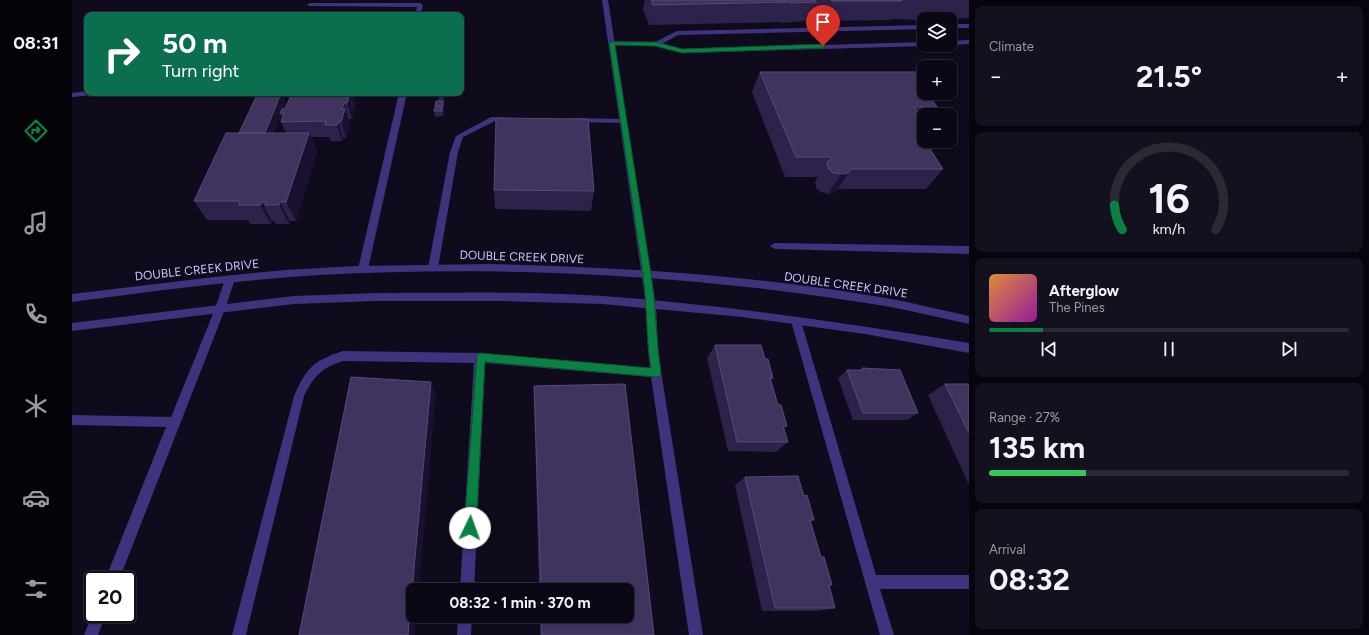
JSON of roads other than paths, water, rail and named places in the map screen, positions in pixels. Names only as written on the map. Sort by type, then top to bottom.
[{"type":"street","points":[[605,0],[647,274],[651,305],[653,352],[696,635]]},
{"type":"street","points":[[310,5],[420,5],[419,12]]},
{"type":"street","points":[[957,26],[969,26]]},
{"type":"street","points":[[612,43],[656,44],[682,51],[917,28]]},
{"type":"street","points":[[656,44],[677,33],[824,38],[917,44]]},
{"type":"street","points":[[957,43],[969,42]]},
{"type":"street","points":[[72,95],[84,94]]},
{"type":"street","points":[[363,270],[402,96]]},
{"type":"street","points":[[433,268],[454,152],[460,136],[494,119],[517,120]]},
{"type":"street","points":[[563,120],[623,121]]},
{"type":"street","points":[[775,246],[969,250]]},
{"type":"street","name":"DOUBLE CREEK DRIVE","points":[[72,298],[230,279],[363,270],[469,267],[647,274],[736,282],[886,302],[969,320]]},
{"type":"street","points":[[116,571],[220,309],[230,279]]},
{"type":"street","points":[[72,327],[294,300],[376,297],[508,297],[602,300],[742,313],[865,330],[969,348]]},
{"type":"street","points":[[796,321],[887,635]]},
{"type":"street","points":[[239,635],[299,396],[313,370],[327,361],[343,356],[480,358],[656,373]]},
{"type":"street","points":[[466,583],[480,358]]},
{"type":"street","points":[[72,420],[174,422]]},
{"type":"street","points":[[871,582],[969,582]]},
{"type":"street","points":[[91,635],[96,623]]},
{"type":"street","points":[[464,635],[465,623]]}]
